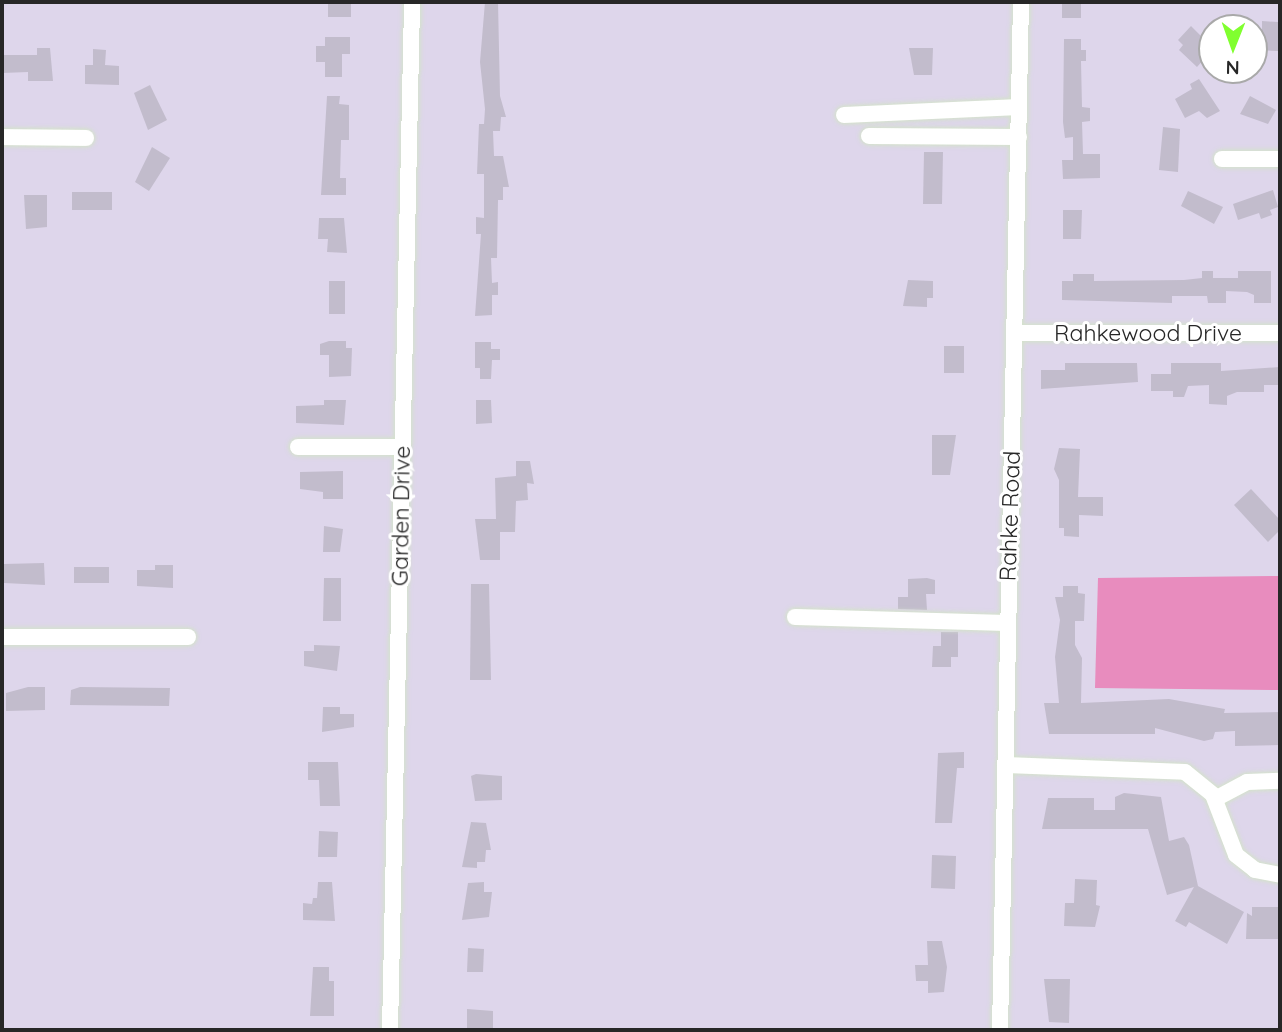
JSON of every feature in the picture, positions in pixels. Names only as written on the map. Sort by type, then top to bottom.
[{"type":"street","name":"Garden Drive","points":[[390,1030],[412,2]]},
{"type":"street","name":"Rahke Road","points":[[1000,1030],[1021,2]]},
{"type":"street","points":[[844,115],[1019,107]]},
{"type":"street","points":[[869,136],[1019,137]]},
{"type":"street","points":[[2,137],[86,138]]},
{"type":"street","points":[[1222,159],[1280,159]]},
{"type":"street","name":"Rahkewood Drive","points":[[1015,333],[1280,333]]},
{"type":"street","points":[[298,447],[402,447]]},
{"type":"street","points":[[795,617],[1007,623]]},
{"type":"street","points":[[2,637],[188,638]]},
{"type":"street","points":[[1006,765],[1171,769],[1196,778],[1215,799],[1236,855],[1255,870],[1280,876]]},
{"type":"street","points":[[1215,799],[1247,782],[1280,781]]},
{"type":"shaded area","points":[[1280,576],[1280,690],[1095,688],[1098,578]]},
{"type":"building","points":[[328,2],[351,2],[351,17],[328,17]]},
{"type":"building","points":[[485,2],[498,2],[500,96],[506,117],[501,117],[500,131],[493,131],[494,156],[503,156],[509,187],[503,187],[503,200],[498,200],[497,258],[491,258],[492,283],[498,282],[498,295],[492,295],[492,315],[475,316],[481,234],[476,234],[476,217],[484,218],[484,174],[477,174],[479,124],[484,124],[485,109],[480,62]]},
{"type":"building","points":[[1062,2],[1081,2],[1081,18],[1062,18]]},
{"type":"building","points":[[1268,21],[1278,22],[1278,51],[1268,51]]},
{"type":"building","points":[[1191,26],[1198,33],[1197,67],[1179,50],[1183,45],[1178,40]]},
{"type":"building","points":[[325,37],[350,37],[350,54],[342,54],[342,77],[325,77],[325,62],[316,62],[316,46],[325,46]]},
{"type":"building","points":[[1064,39],[1081,39],[1081,50],[1086,50],[1086,61],[1081,61],[1082,107],[1090,108],[1090,121],[1082,122],[1083,154],[1100,154],[1100,178],[1063,179],[1062,160],[1073,160],[1073,137],[1065,138],[1063,122]]},
{"type":"building","points":[[37,48],[50,48],[53,81],[28,81],[28,72],[2,73],[2,55],[37,55]]},
{"type":"building","points":[[909,48],[933,48],[932,75],[914,75]]},
{"type":"building","points":[[93,49],[106,50],[105,65],[119,66],[119,85],[85,84],[85,65],[93,65]]},
{"type":"building","points":[[1198,80],[1198,84],[1202,84],[1220,111],[1207,118],[1199,111],[1185,118],[1175,99],[1192,89],[1190,84]]},
{"type":"building","points":[[150,85],[167,120],[148,130],[134,93]]},
{"type":"building","points":[[327,96],[340,96],[339,104],[349,105],[349,140],[341,140],[340,178],[346,178],[346,195],[321,195]]},
{"type":"building","points":[[1250,96],[1276,110],[1268,124],[1240,114]]},
{"type":"building","points":[[1163,127],[1180,129],[1178,172],[1159,170]]},
{"type":"building","points":[[152,147],[170,158],[149,191],[135,182]]},
{"type":"building","points":[[924,152],[943,152],[942,204],[923,204]]},
{"type":"building","points":[[1273,190],[1278,207],[1270,210],[1272,215],[1261,219],[1259,213],[1238,220],[1233,204]]},
{"type":"building","points":[[1188,191],[1223,207],[1214,224],[1181,206]]},
{"type":"building","points":[[72,192],[112,192],[112,210],[72,210]]},
{"type":"building","points":[[24,195],[47,195],[47,227],[26,229]]},
{"type":"building","points":[[1063,210],[1082,210],[1081,239],[1063,239]]},
{"type":"building","points":[[319,218],[344,218],[347,253],[327,252],[328,239],[318,239]]},
{"type":"building","points":[[1202,271],[1213,271],[1213,278],[1238,278],[1238,271],[1271,271],[1271,303],[1254,303],[1254,295],[1247,292],[1226,291],[1226,303],[1208,303],[1207,296],[1172,296],[1172,303],[1062,300],[1062,281],[1073,281],[1073,274],[1094,274],[1094,281],[1184,280],[1202,278]]},
{"type":"building","points":[[908,280],[933,281],[933,298],[927,298],[927,307],[903,306]]},
{"type":"building","points":[[329,281],[345,281],[345,314],[329,314]]},
{"type":"building","points":[[346,341],[346,348],[352,348],[351,376],[329,377],[329,355],[320,355],[320,344]]},
{"type":"building","points":[[475,342],[491,342],[491,349],[500,349],[500,360],[492,360],[491,379],[480,379],[480,368],[475,368]]},
{"type":"building","points":[[944,346],[964,346],[964,373],[944,373]]},
{"type":"building","points":[[1065,363],[1137,363],[1138,382],[1041,389],[1041,370],[1065,370]]},
{"type":"building","points":[[1171,363],[1221,363],[1221,371],[1280,367],[1280,385],[1264,385],[1264,392],[1237,392],[1227,396],[1227,405],[1209,404],[1209,385],[1188,386],[1184,397],[1173,397],[1173,391],[1151,391],[1151,374],[1171,374]]},
{"type":"building","points":[[324,400],[346,400],[344,425],[296,423],[296,406],[324,405]]},
{"type":"building","points":[[476,400],[491,400],[492,423],[476,424]]},
{"type":"building","points":[[932,435],[956,435],[950,475],[932,475]]},
{"type":"building","points":[[1059,448],[1080,449],[1078,497],[1103,497],[1103,516],[1079,515],[1079,537],[1064,536],[1064,528],[1059,528],[1059,480],[1054,469]]},
{"type":"building","points":[[516,461],[530,461],[534,484],[527,483],[528,500],[516,501],[515,532],[500,532],[500,560],[480,560],[475,519],[496,519],[495,478],[516,476]]},
{"type":"building","points":[[343,471],[343,499],[323,499],[323,492],[300,489],[300,472]]},
{"type":"building","points":[[1251,489],[1280,520],[1280,530],[1268,542],[1234,505]]},
{"type":"building","points":[[324,526],[343,529],[340,552],[323,552]]},
{"type":"building","points":[[44,563],[45,585],[4,583],[4,564]]},
{"type":"building","points":[[155,565],[173,565],[173,588],[137,586],[137,570],[155,570]]},
{"type":"building","points":[[74,567],[109,567],[109,583],[74,583]]},
{"type":"building","points":[[324,578],[341,578],[341,621],[323,621]]},
{"type":"building","points":[[908,579],[935,580],[935,594],[926,594],[927,610],[898,609],[898,597],[908,597]]},
{"type":"building","points":[[471,584],[489,584],[491,680],[470,680]]},
{"type":"building","points":[[1063,586],[1078,586],[1078,593],[1085,594],[1084,621],[1075,621],[1075,645],[1082,658],[1081,703],[1169,699],[1225,709],[1224,713],[1280,712],[1280,745],[1235,746],[1235,731],[1215,732],[1213,739],[1204,741],[1155,728],[1155,734],[1049,734],[1044,703],[1059,703],[1055,657],[1060,620],[1055,597],[1063,597]]},
{"type":"building","points":[[941,632],[958,632],[958,657],[951,657],[951,667],[932,667],[933,646],[941,646]]},
{"type":"building","points":[[314,645],[340,646],[337,671],[304,666],[304,651],[314,651]]},
{"type":"building","points":[[28,687],[45,687],[45,710],[6,711],[6,693]]},
{"type":"building","points":[[80,687],[170,688],[169,706],[70,705],[71,690]]},
{"type":"building","points":[[323,707],[340,707],[340,714],[354,714],[354,727],[322,732]]},
{"type":"building","points":[[964,752],[964,768],[957,768],[952,823],[935,823],[938,753]]},
{"type":"building","points":[[308,762],[338,762],[340,806],[320,806],[319,780],[308,780]]},
{"type":"building","points":[[471,776],[502,776],[502,800],[475,801]]},
{"type":"building","points":[[1124,793],[1161,797],[1169,841],[1184,837],[1189,845],[1198,886],[1244,912],[1227,944],[1189,922],[1186,927],[1175,921],[1194,887],[1167,895],[1148,829],[1042,829],[1048,798],[1094,798],[1094,810],[1115,810],[1115,797]]},
{"type":"building","points":[[471,822],[486,823],[491,850],[486,850],[485,862],[477,862],[477,868],[462,867]]},
{"type":"building","points":[[319,831],[338,832],[337,857],[318,857]]},
{"type":"building","points":[[932,855],[956,856],[955,889],[931,888]]},
{"type":"building","points":[[1075,879],[1097,880],[1096,905],[1100,906],[1095,927],[1064,926],[1065,903],[1074,903]]},
{"type":"building","points":[[318,882],[332,882],[335,921],[303,920],[303,903],[312,904],[313,898],[317,898]]},
{"type":"building","points":[[484,882],[484,892],[492,892],[489,917],[462,920],[468,883]]},
{"type":"building","points":[[1252,907],[1280,907],[1280,939],[1246,939],[1247,913],[1252,916]]},
{"type":"building","points":[[927,941],[942,941],[947,967],[944,992],[928,993],[928,981],[916,981],[915,965],[928,965]]},
{"type":"building","points":[[468,948],[484,949],[483,972],[467,972]]},
{"type":"building","points":[[313,967],[329,967],[329,981],[334,981],[334,1016],[310,1016]]},
{"type":"building","points":[[1044,979],[1070,979],[1069,1023],[1049,1022]]},
{"type":"building","points":[[467,1009],[493,1011],[493,1030],[467,1030]]}]
